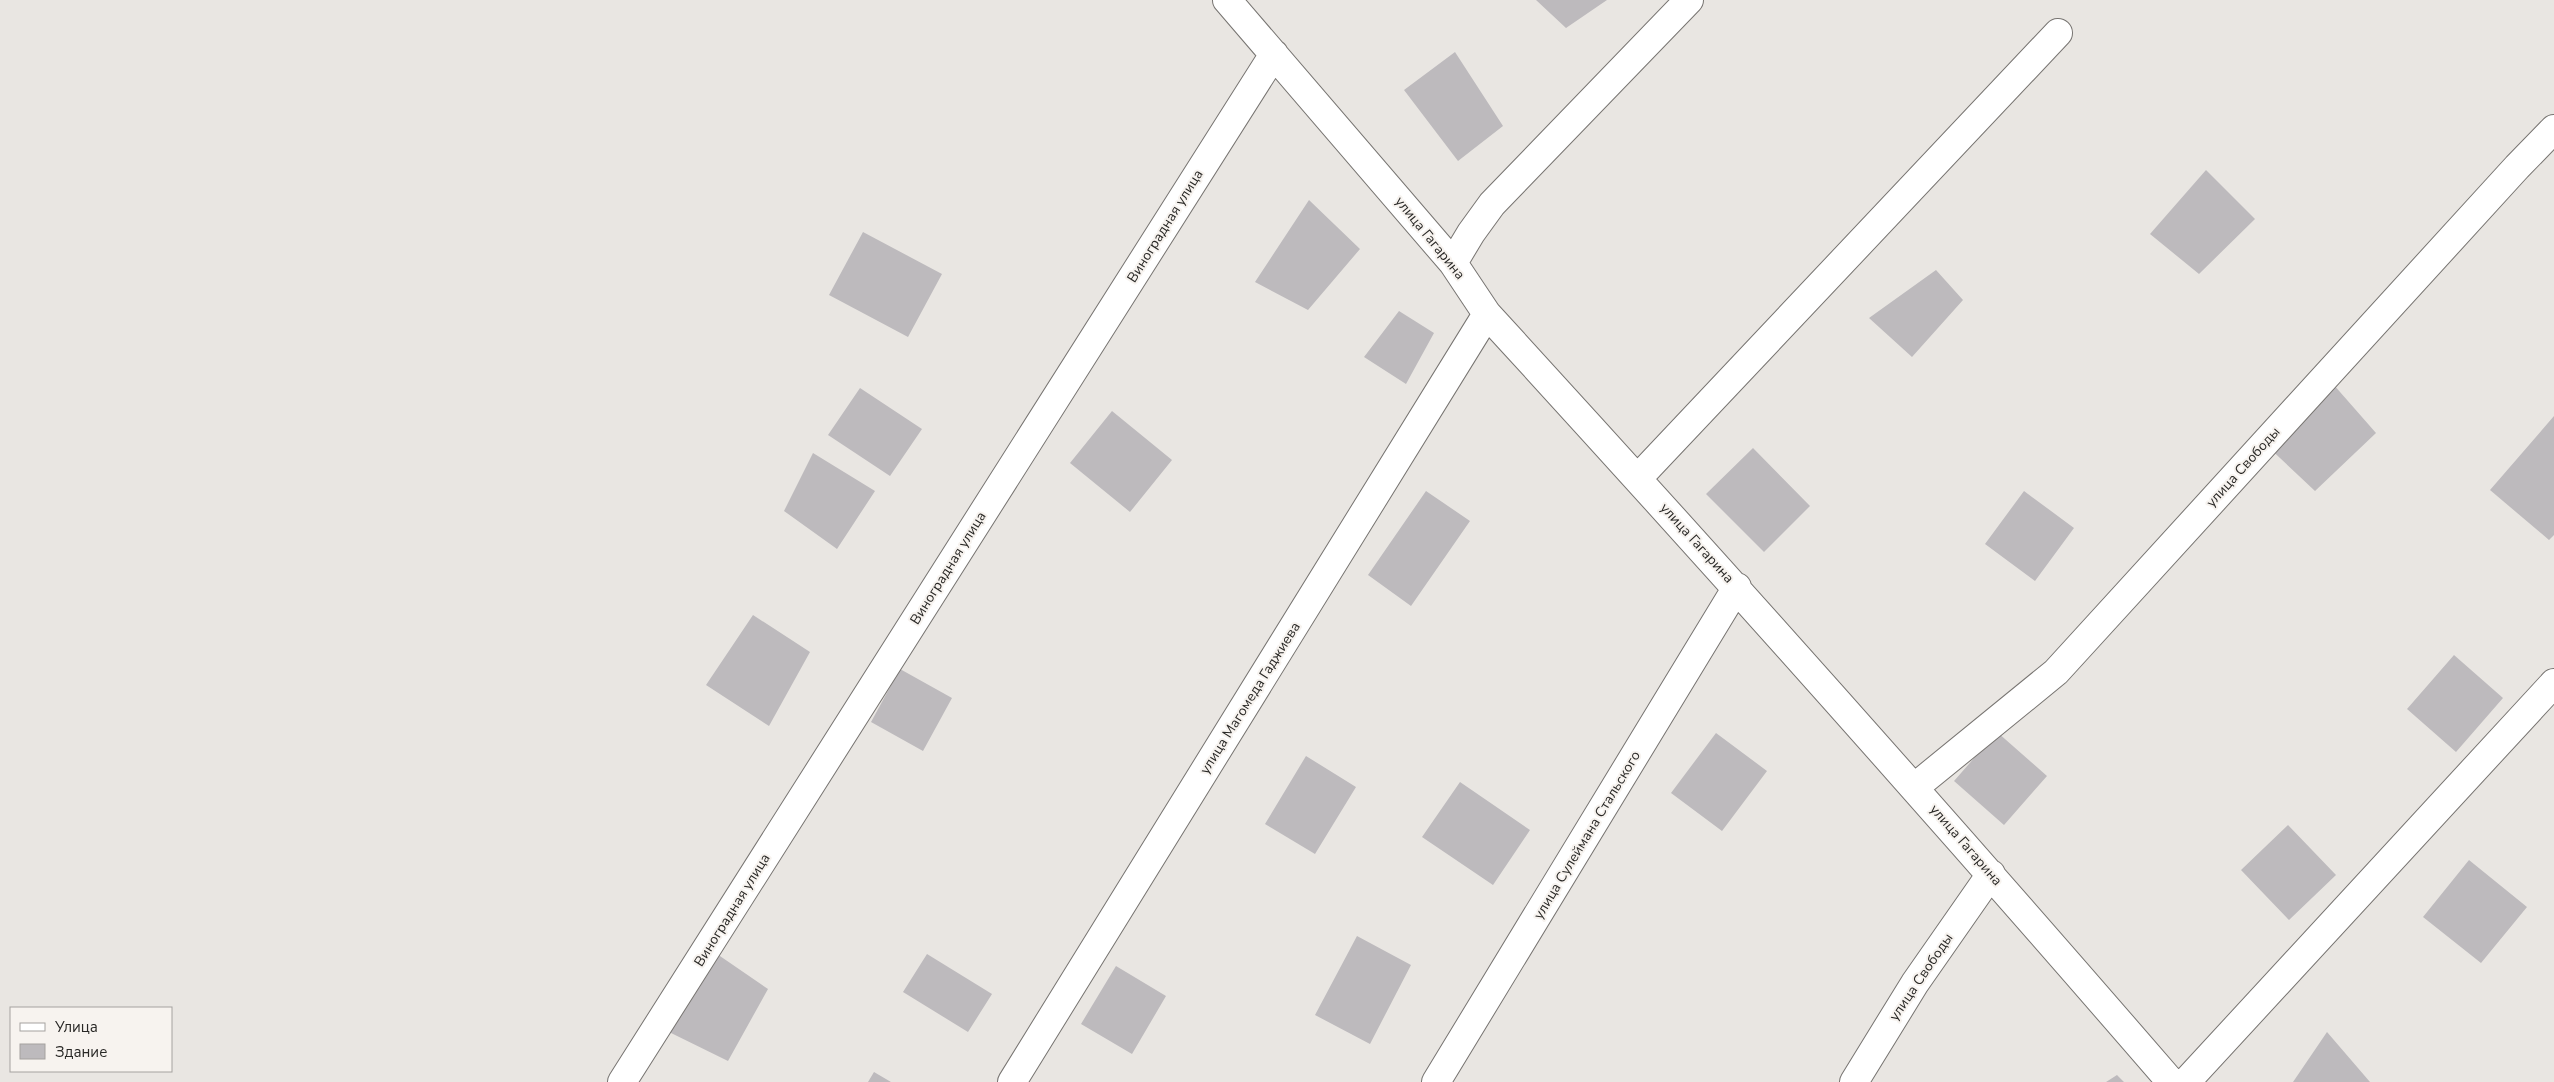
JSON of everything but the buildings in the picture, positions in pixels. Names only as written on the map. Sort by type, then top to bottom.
[{"type":"street","name":"улица Гагарина","points":[[1227,0],[1453,262],[1487,314],[1737,587],[1915,787],[2171,1082]]},
{"type":"street","points":[[1453,262],[1492,204],[1689,0]]},
{"type":"street","points":[[1638,478],[2058,33]]},
{"type":"street","name":"Виноградная улица","points":[[622,1082],[1274,54]]},
{"type":"street","name":"улица Свободы","points":[[1915,787],[2056,672],[2517,166],[2554,129]]},
{"type":"street","name":"улица Магомеда Гаджиева","points":[[1012,1082],[1487,314]]},
{"type":"street","name":"улица Сулеймана Стальского","points":[[1436,1082],[1737,587]]},
{"type":"street","points":[[2186,1082],[2554,683]]},
{"type":"street","name":"улица Свободы","points":[[1854,1082],[1915,982],[1991,874]]}]
